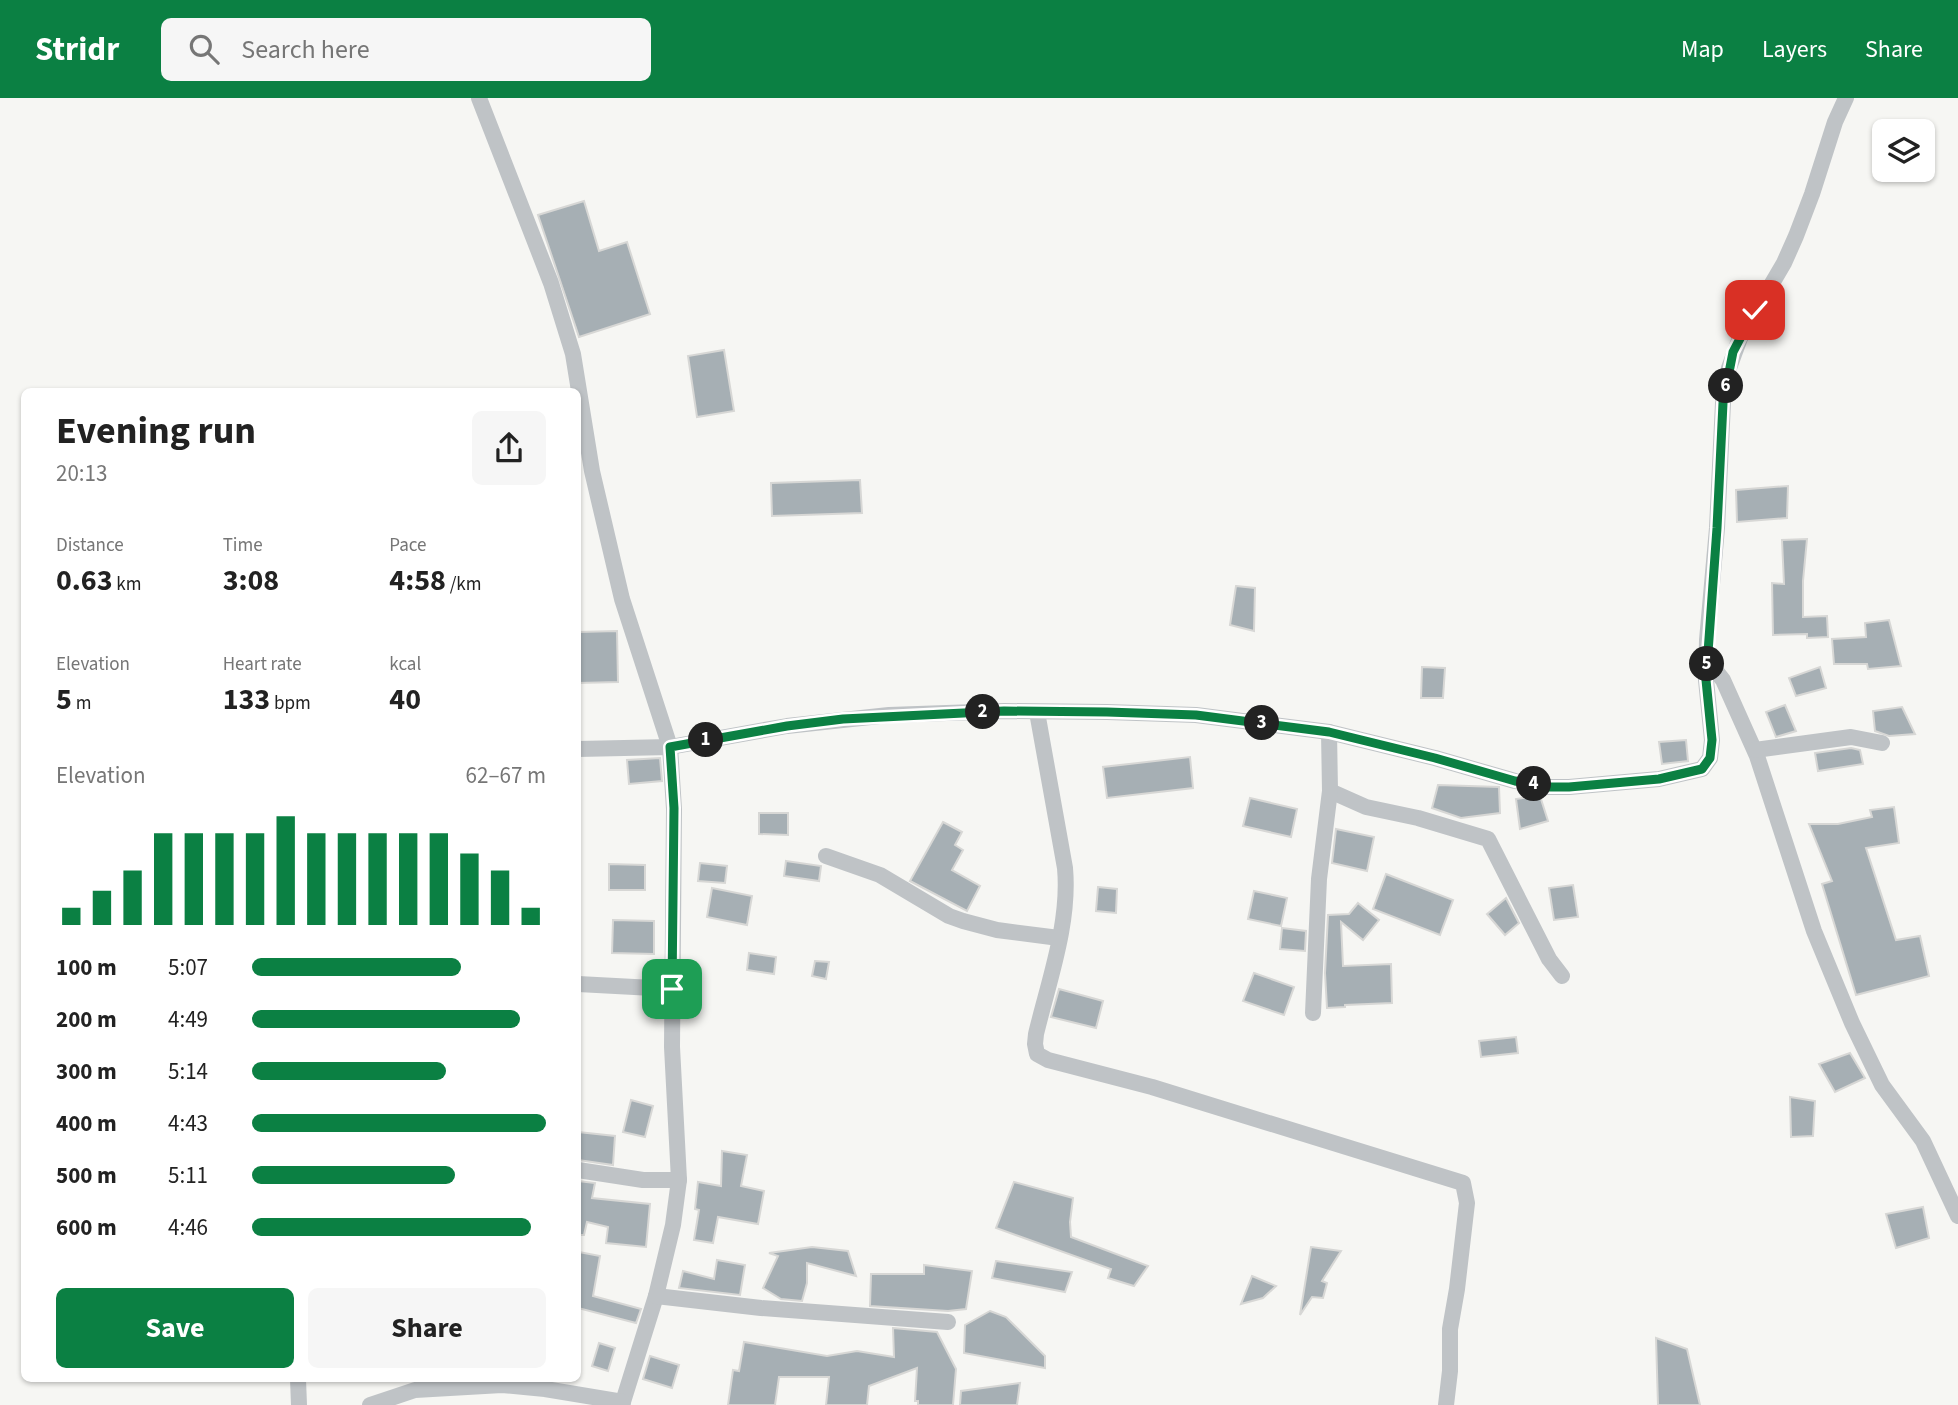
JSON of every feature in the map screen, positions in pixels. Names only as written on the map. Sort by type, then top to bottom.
[{"type":"street","points":[[480,98],[551,283],[573,354],[579,388]]},
{"type":"street","points":[[581,749],[670,747],[843,719],[1004,711],[1196,715],[1329,732],[1515,781],[1548,787],[1659,779],[1694,773],[1707,764],[1712,740],[1706,680],[1707,661],[1723,403],[1733,352],[1784,263],[1846,98]]},
{"type":"street","points":[[370,1405],[415,1390],[502,1385],[545,1389],[623,1404],[656,1296],[673,1225],[678,1180],[673,1103],[674,808],[670,747],[622,599],[592,471],[581,403]]},
{"type":"street","points":[[1707,661],[1723,680],[1755,750],[1814,931],[1852,1023],[1882,1085],[1923,1142],[1957,1211]]},
{"type":"street","points":[[1037,712],[1067,890],[1059,938],[1036,1034],[1037,1054],[1048,1060],[1152,1087],[1463,1183],[1467,1203],[1450,1329],[1450,1371],[1446,1405]]},
{"type":"street","points":[[1313,1013],[1319,879],[1330,791],[1329,732]]},
{"type":"street","points":[[1755,750],[1851,737],[1882,743]]},
{"type":"street","points":[[1330,791],[1366,807],[1463,830],[1488,839],[1549,959],[1562,976]]},
{"type":"street","points":[[826,856],[880,875],[963,922],[998,930],[1059,938]]},
{"type":"street","points":[[581,984],[672,989]]},
{"type":"street","points":[[581,1170],[643,1180],[678,1180]]},
{"type":"street","points":[[656,1296],[761,1308],[948,1322]]},
{"type":"street","points":[[298,1382],[299,1405]]},
{"type":"building","points":[[584,201],[599,251],[627,242],[650,314],[579,337],[538,215]]},
{"type":"building","points":[[724,350],[734,411],[697,417],[688,356]]},
{"type":"building","points":[[860,480],[862,513],[772,516],[771,483]]},
{"type":"building","points":[[1788,486],[1787,518],[1737,522],[1736,490]]},
{"type":"building","points":[[1807,539],[1803,617],[1827,616],[1828,637],[1807,638],[1807,634],[1773,635],[1772,583],[1784,584],[1782,540]]},
{"type":"building","points":[[1236,586],[1255,588],[1254,631],[1230,625]]},
{"type":"building","points":[[1889,620],[1901,666],[1868,669],[1867,664],[1834,664],[1832,639],[1866,637],[1865,623]]},
{"type":"building","points":[[617,631],[618,682],[581,683],[581,632]]},
{"type":"building","points":[[1422,667],[1445,668],[1443,698],[1421,698]]},
{"type":"building","points":[[1820,667],[1826,688],[1796,696],[1789,678]]},
{"type":"building","points":[[1785,705],[1796,731],[1776,737],[1766,712]]},
{"type":"building","points":[[1902,707],[1915,734],[1889,736],[1875,731],[1873,711]]},
{"type":"building","points":[[1686,740],[1688,761],[1662,764],[1659,742]]},
{"type":"building","points":[[1851,748],[1860,750],[1863,764],[1818,771],[1815,753]]},
{"type":"building","points":[[1190,757],[1193,788],[1107,798],[1103,767]]},
{"type":"building","points":[[660,758],[662,781],[629,784],[627,760]]},
{"type":"building","points":[[1438,785],[1499,787],[1500,813],[1461,818],[1432,808]]},
{"type":"building","points":[[1540,796],[1548,821],[1520,829],[1516,799]]},
{"type":"building","points":[[1250,798],[1297,809],[1291,837],[1243,826]]},
{"type":"building","points":[[1894,807],[1899,843],[1866,848],[1896,940],[1920,936],[1929,976],[1856,995],[1822,884],[1832,881],[1809,824],[1838,824],[1872,817],[1870,810]]},
{"type":"building","points":[[759,813],[788,813],[788,835],[759,834]]},
{"type":"building","points":[[943,822],[962,832],[955,845],[963,850],[952,870],[980,886],[967,911],[910,881]]},
{"type":"building","points":[[1336,829],[1374,837],[1367,871],[1332,863]]},
{"type":"building","points":[[786,861],[821,866],[819,881],[784,876]]},
{"type":"building","points":[[700,863],[727,866],[725,883],[698,881]]},
{"type":"building","points":[[609,864],[645,865],[645,890],[609,890]]},
{"type":"building","points":[[1386,874],[1453,900],[1440,935],[1373,909]]},
{"type":"building","points":[[1573,885],[1578,917],[1554,920],[1549,888]]},
{"type":"building","points":[[1098,887],[1117,889],[1116,913],[1096,911]]},
{"type":"building","points":[[712,888],[752,896],[747,925],[707,917]]},
{"type":"building","points":[[1254,891],[1287,898],[1281,926],[1248,919]]},
{"type":"building","points":[[1506,898],[1519,923],[1505,935],[1487,914]]},
{"type":"building","points":[[1358,903],[1379,920],[1363,940],[1341,922],[1343,966],[1391,964],[1392,1003],[1327,1008],[1325,973],[1328,915],[1349,914]]},
{"type":"building","points":[[613,920],[654,921],[654,954],[612,953]]},
{"type":"building","points":[[1282,928],[1306,931],[1305,951],[1280,949]]},
{"type":"building","points":[[749,953],[776,957],[774,974],[747,970]]},
{"type":"building","points":[[815,961],[829,962],[826,979],[812,976]]},
{"type":"building","points":[[1254,973],[1294,987],[1284,1015],[1243,1001]]},
{"type":"building","points":[[1059,989],[1103,1001],[1096,1028],[1051,1017]]},
{"type":"building","points":[[1516,1037],[1518,1053],[1481,1057],[1479,1041]]},
{"type":"building","points":[[1850,1053],[1865,1078],[1835,1092],[1819,1064]]},
{"type":"building","points":[[1790,1097],[1815,1101],[1813,1136],[1791,1137]]},
{"type":"building","points":[[631,1100],[653,1106],[645,1137],[623,1132]]},
{"type":"building","points":[[581,1132],[615,1136],[613,1165],[581,1160]]},
{"type":"building","points":[[722,1151],[747,1155],[741,1186],[764,1191],[758,1224],[718,1217],[713,1243],[694,1240],[699,1210],[695,1209],[698,1182],[721,1186]]},
{"type":"building","points":[[581,1181],[595,1183],[592,1198],[650,1204],[646,1247],[606,1243],[608,1227],[587,1222],[584,1235],[581,1235]]},
{"type":"building","points":[[1014,1182],[1073,1198],[1071,1237],[1148,1266],[1134,1286],[1108,1278],[1111,1269],[996,1228]]},
{"type":"building","points":[[1923,1207],[1929,1238],[1896,1248],[1886,1214]]},
{"type":"building","points":[[812,1247],[848,1251],[856,1276],[807,1263],[807,1283],[802,1301],[781,1299],[763,1288],[778,1256],[769,1253]]},
{"type":"building","points":[[1311,1247],[1341,1251],[1322,1281],[1327,1283],[1323,1298],[1312,1297],[1300,1315]]},
{"type":"building","points":[[581,1252],[600,1256],[593,1296],[641,1309],[636,1323],[581,1309]]},
{"type":"building","points":[[717,1260],[745,1265],[740,1295],[679,1288],[683,1271],[714,1279]]},
{"type":"building","points":[[996,1261],[1072,1272],[1065,1292],[992,1278]]},
{"type":"building","points":[[924,1265],[972,1271],[966,1309],[948,1311],[870,1306],[871,1274],[924,1274]]},
{"type":"building","points":[[1252,1276],[1276,1286],[1263,1298],[1241,1304]]},
{"type":"building","points":[[990,1311],[1006,1317],[1045,1356],[1045,1368],[964,1353],[965,1325]]},
{"type":"building","points":[[893,1328],[937,1332],[956,1369],[953,1405],[918,1405],[918,1401],[915,1401],[917,1368],[869,1386],[867,1405],[826,1405],[829,1377],[779,1377],[775,1405],[728,1405],[733,1370],[739,1371],[744,1342],[827,1356],[857,1351],[894,1357]]},
{"type":"building","points":[[1656,1338],[1687,1349],[1700,1405],[1658,1405]]},
{"type":"building","points":[[599,1343],[615,1348],[608,1371],[592,1366]]},
{"type":"building","points":[[650,1356],[679,1365],[672,1388],[643,1379]]},
{"type":"building","points":[[1020,1383],[1017,1405],[960,1405],[961,1391]]},
{"type":"route","points":[[672,989],[674,808],[670,747],[787,726],[889,715],[1004,711],[1107,712],[1196,715],[1329,732],[1515,781],[1548,787],[1659,779],[1702,769],[1710,758],[1712,740],[1706,680],[1707,640],[1717,528],[1723,403],[1733,352],[1755,310]]}]
